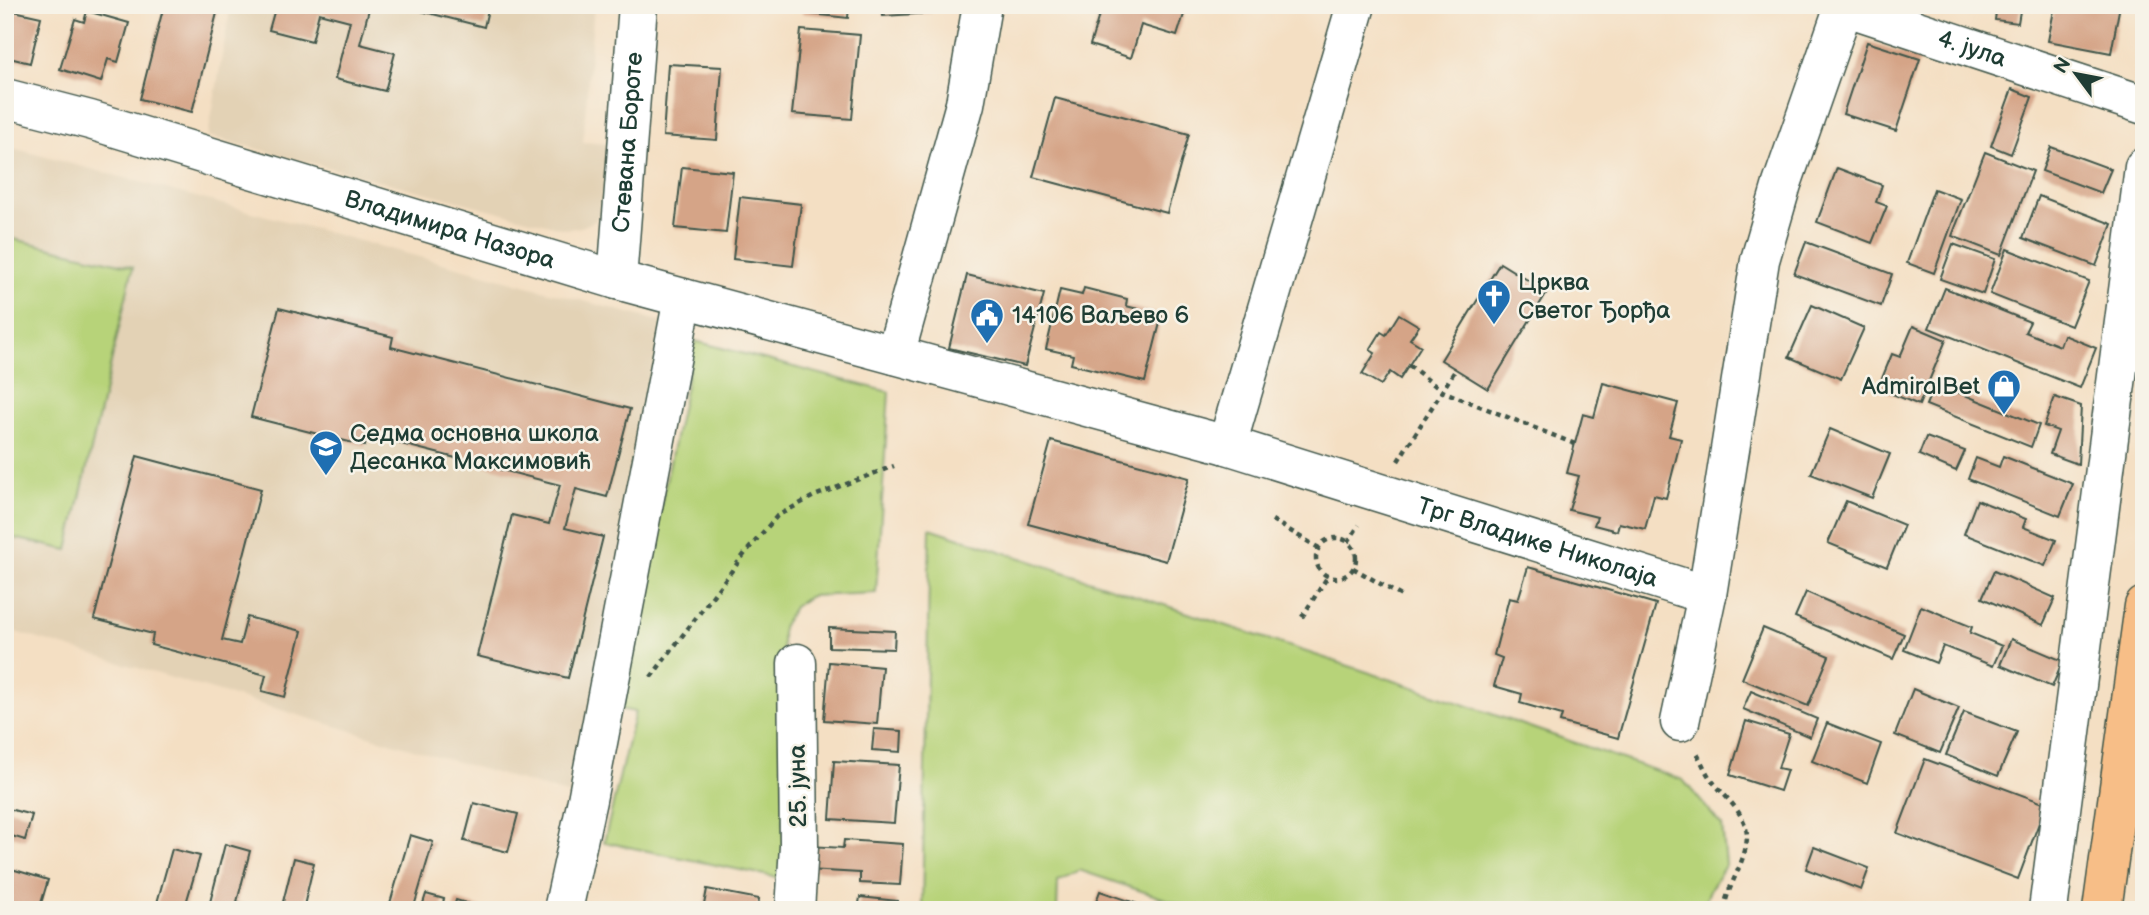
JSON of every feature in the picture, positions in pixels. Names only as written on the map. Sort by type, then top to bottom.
[{"type":"main road","points":[[2102,910],[2144,606]]},
{"type":"street","name":"Стевана Бороте","points":[[617,280],[638,5]]},
{"type":"street","points":[[895,355],[964,104],[982,5]]},
{"type":"street","points":[[1227,445],[1356,5]]},
{"type":"street","points":[[1680,722],[1707,595],[1760,260],[1782,184],[1857,8]]},
{"type":"street","name":"4. јула","points":[[1857,8],[2144,105]]},
{"type":"street","name":"Владимира Назора","points":[[5,98],[90,120],[617,280],[895,355]]},
{"type":"street","points":[[2048,910],[2144,167]]},
{"type":"street","points":[[563,910],[587,800],[684,298]]},
{"type":"street","name":"Трг Владике Николаја","points":[[895,355],[1227,445],[1707,595]]},
{"type":"street","name":"25. јуна","points":[[796,910],[799,846],[797,663]]},
{"type":"path","points":[[1409,365],[1442,391],[1575,443]]},
{"type":"path","points":[[1442,391],[1456,369]]},
{"type":"path","points":[[645,686],[663,658],[777,516],[814,496],[894,467]]},
{"type":"path","points":[[1272,520],[1320,548]]},
{"type":"path","points":[[1327,540],[1348,542],[1356,557],[1353,568],[1342,577],[1328,576],[1319,569],[1317,562],[1320,548],[1327,540]]},
{"type":"path","points":[[1353,568],[1402,597]]},
{"type":"path","points":[[1302,617],[1328,576]]},
{"type":"path","points":[[1680,722],[1709,777],[1743,821],[1747,838],[1724,910]]},
{"type":"shaded area","points":[[231,5],[594,5],[583,142],[609,144],[604,207],[595,221],[581,227],[565,229],[208,136]]},
{"type":"shaded area","name":"Седма основна школа Десанка Максимовић","points":[[5,146],[677,326],[587,800],[5,629]]},
{"type":"green space","points":[[5,237],[133,267],[68,550],[5,536]]},
{"type":"green space","points":[[695,341],[889,392],[876,593],[810,596],[794,607],[782,627],[784,879],[604,842],[635,712],[619,709]]},
{"type":"green space","points":[[930,528],[1422,690],[1683,780],[1722,826],[1726,864],[1710,890],[1702,910],[1198,910],[1079,870],[1058,881],[1057,910],[922,910]]},
{"type":"building","points":[[164,5],[219,5],[192,112],[140,99]]},
{"type":"building","points":[[276,5],[370,5],[360,44],[395,53],[385,91],[335,79],[350,21],[319,13],[312,41],[269,30]]},
{"type":"building","points":[[409,5],[489,5],[484,27],[409,8]]},
{"type":"building","points":[[803,5],[849,5],[848,18],[802,13]]},
{"type":"building","points":[[882,5],[932,5],[932,13],[883,16]]},
{"type":"building","points":[[1093,5],[1187,5],[1177,36],[1141,25],[1131,58],[1090,45],[1100,12],[1091,9]]},
{"type":"building","points":[[1997,5],[2021,5],[2018,23],[1995,20]]},
{"type":"building","points":[[2055,5],[2120,5],[2111,53],[2048,41]]},
{"type":"building","points":[[5,9],[41,17],[30,63],[5,57]]},
{"type":"building","points":[[87,11],[129,23],[118,62],[108,59],[101,82],[60,69],[75,19],[84,22]]},
{"type":"building","points":[[801,30],[860,35],[852,119],[792,114]]},
{"type":"building","points":[[1867,42],[1920,59],[1896,131],[1843,114]]},
{"type":"building","points":[[668,64],[722,67],[717,140],[663,136]]},
{"type":"building","points":[[2012,89],[2032,97],[2011,154],[1991,146]]},
{"type":"building","points":[[1055,98],[1189,134],[1167,213],[1033,177]]},
{"type":"building","points":[[2051,147],[2111,169],[2101,193],[2042,171]]},
{"type":"building","points":[[1985,152],[2033,171],[2001,255],[1952,236]]},
{"type":"building","points":[[682,167],[733,172],[726,233],[675,228]]},
{"type":"building","points":[[1837,168],[1882,185],[1876,202],[1887,206],[1872,243],[1817,222]]},
{"type":"building","points":[[1934,189],[1961,199],[1934,273],[1907,263]]},
{"type":"building","points":[[2039,196],[2112,224],[2096,266],[2023,238]]},
{"type":"building","points":[[740,197],[801,204],[793,266],[733,259]]},
{"type":"building","points":[[1806,242],[1892,274],[1881,306],[1794,274]]},
{"type":"building","points":[[1953,244],[1995,259],[1983,294],[1940,279]]},
{"type":"building","points":[[2007,249],[2089,281],[2071,326],[1990,294]]},
{"type":"building","name":"Црква Светог Ђорђа","points":[[1500,263],[1547,292],[1488,389],[1441,360]]},
{"type":"building","points":[[967,275],[1044,294],[1025,366],[949,348]]},
{"type":"building","points":[[1084,288],[1127,299],[1126,306],[1162,315],[1145,382],[1071,364],[1073,355],[1046,349],[1060,290],[1082,295]]},
{"type":"building","points":[[1945,288],[2030,322],[2025,332],[2060,346],[2064,335],[2096,348],[2080,388],[1929,328]]},
{"type":"building","points":[[1812,305],[1864,328],[1841,379],[1789,357]]},
{"type":"building","points":[[279,308],[393,337],[391,347],[630,409],[607,497],[576,489],[565,528],[603,537],[568,678],[477,656],[512,515],[549,524],[560,485],[367,435],[365,446],[251,417]]},
{"type":"building","points":[[1399,314],[1419,326],[1410,339],[1421,346],[1400,379],[1390,372],[1381,385],[1362,374],[1375,353],[1370,350],[1381,332],[1386,335]]},
{"type":"building","points":[[1913,326],[1946,340],[1919,405],[1878,388],[1892,354],[1900,357]]},
{"type":"building","points":[[1603,383],[1678,403],[1669,436],[1681,439],[1666,498],[1654,495],[1645,529],[1619,523],[1617,531],[1594,525],[1597,517],[1569,510],[1579,476],[1567,473],[1583,414],[1594,417]]},
{"type":"building","points":[[1935,383],[2039,425],[2031,447],[1926,405]]},
{"type":"building","points":[[2055,397],[2081,406],[2078,464],[2050,454],[2058,431],[2044,426]]},
{"type":"building","points":[[1830,429],[1890,454],[1872,498],[1811,474]]},
{"type":"building","points":[[1926,437],[1965,451],[1956,471],[1919,455]]},
{"type":"building","points":[[1051,441],[1189,478],[1166,561],[1028,524]]},
{"type":"building","points":[[137,456],[261,489],[222,640],[240,644],[247,617],[302,631],[285,697],[262,691],[266,675],[151,645],[153,634],[94,619]]},
{"type":"building","points":[[2003,456],[2073,484],[2060,516],[1968,479],[1976,458],[1999,467]]},
{"type":"building","points":[[1977,500],[2026,519],[2023,527],[2056,540],[2045,566],[1964,534]]},
{"type":"building","points":[[1846,501],[1904,525],[1887,567],[1828,543]]},
{"type":"building","points":[[1528,567],[1656,604],[1618,738],[1560,722],[1562,715],[1520,703],[1522,694],[1494,686],[1502,658],[1494,655],[1509,598],[1518,600]]},
{"type":"building","points":[[1994,571],[2055,598],[2043,625],[1982,598]]},
{"type":"building","points":[[1806,592],[1904,634],[1893,659],[1795,617]]},
{"type":"building","points":[[1921,606],[1972,627],[1970,633],[2002,646],[1993,666],[1943,646],[1936,663],[1904,650]]},
{"type":"building","points":[[829,628],[895,631],[894,649],[829,647]]},
{"type":"building","points":[[1763,628],[1829,656],[1808,706],[1742,679]]},
{"type":"building","points":[[2011,639],[2063,661],[2052,687],[2000,665]]},
{"type":"building","points":[[829,662],[882,667],[877,724],[824,720]]},
{"type":"building","points":[[1913,689],[1959,708],[1940,753],[1895,735]]},
{"type":"building","points":[[1751,691],[1817,719],[1810,737],[1743,709]]},
{"type":"building","points":[[1964,712],[2017,732],[1998,776],[1946,755]]},
{"type":"building","points":[[1746,721],[1789,734],[1778,768],[1787,770],[1780,791],[1730,775]]},
{"type":"building","points":[[1827,723],[1881,744],[1867,783],[1812,761]]},
{"type":"building","points":[[874,729],[902,731],[901,752],[872,750]]},
{"type":"building","points":[[1925,759],[2046,804],[2018,879],[1897,833]]},
{"type":"building","points":[[834,761],[899,765],[894,823],[830,819]]},
{"type":"building","points":[[474,803],[518,814],[508,852],[464,841]]},
{"type":"building","points":[[5,808],[32,815],[25,840],[5,834]]},
{"type":"building","points":[[410,835],[433,842],[413,910],[388,910]]},
{"type":"building","points":[[844,840],[903,844],[900,885],[860,883],[860,873],[808,870],[810,846],[843,848]]},
{"type":"building","points":[[225,844],[250,851],[237,902],[245,904],[244,910],[208,910]]},
{"type":"building","points":[[1814,847],[1869,868],[1861,890],[1806,869]]},
{"type":"building","points":[[172,849],[200,856],[184,910],[155,910]]},
{"type":"building","points":[[294,858],[314,863],[303,910],[281,910]]},
{"type":"building","points":[[5,867],[48,880],[39,910],[5,910]]},
{"type":"building","points":[[707,889],[759,899],[757,910],[703,910]]},
{"type":"building","points":[[1100,891],[1152,909],[1152,910],[1093,910]]},
{"type":"building","points":[[426,894],[444,899],[441,910],[421,910]]},
{"type":"building","points":[[860,897],[897,901],[896,910],[858,910]]},
{"type":"building","points":[[456,900],[486,909],[486,910],[453,910]]},
{"type":"building","points":[[823,906],[843,908],[843,910],[823,910]]},
{"type":"place","name":"Црква Светог Ђорђа","points":[[1494,326]]},
{"type":"place","name":"14106 Ваљево 6","points":[[987,345]]},
{"type":"place","name":"AdmiralBet","points":[[2004,416]]},
{"type":"place","name":"Седма основна школа Десанка Максимовић","points":[[326,477]]}]
